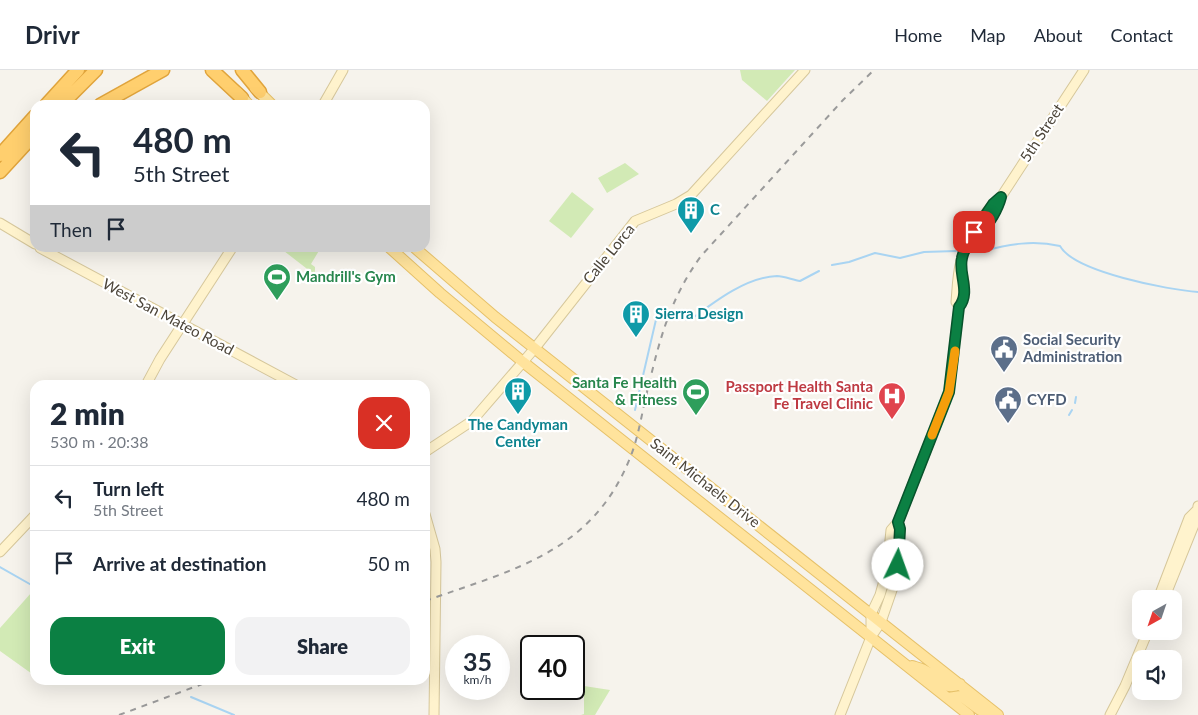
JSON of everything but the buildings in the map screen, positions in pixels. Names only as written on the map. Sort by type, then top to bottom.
[{"type":"highway","points":[[47,100],[66,70]]},
{"type":"highway","points":[[49,100],[78,70]]},
{"type":"highway","points":[[66,100],[96,70]]},
{"type":"highway","points":[[109,100],[163,70]]},
{"type":"highway","points":[[212,70],[243,100]]},
{"type":"highway","points":[[242,70],[260,92]]},
{"type":"highway","points":[[0,155],[30,121]]},
{"type":"highway","points":[[1,171],[30,139]]},
{"type":"highway","points":[[1,171],[30,148]]},
{"type":"main road","points":[[219,70],[243,100]]},
{"type":"main road","points":[[238,70],[267,100]]},
{"type":"main road","name":"Saint Michaels Drive","points":[[394,252],[440,293],[523,362],[969,715]]},
{"type":"main road","name":"Saint Michaels Drive","points":[[420,252],[466,293],[998,715]]},
{"type":"main road","points":[[906,664],[925,670],[944,686],[953,687],[960,684]]},
{"type":"main road","points":[[948,698],[961,696],[980,710],[991,715]]},
{"type":"street","points":[[326,100],[343,70]]},
{"type":"street","name":"Calle Lorca","points":[[430,449],[472,421],[535,348],[629,228],[645,215],[676,204],[691,195],[805,70]]},
{"type":"street","name":"5th Street","points":[[871,637],[872,614],[885,577],[891,530],[898,522],[949,392],[957,342],[959,307],[956,302],[962,257],[973,239],[974,232],[993,204],[1001,197],[1084,70]]},
{"type":"street","points":[[0,223],[30,241]]},
{"type":"street","name":"West San Mateo Road","points":[[47,252],[286,380]]},
{"type":"street","points":[[149,380],[229,252]]},
{"type":"street","points":[[1168,590],[1177,566],[1189,518],[1197,509]]},
{"type":"street","points":[[0,552],[30,520]]},
{"type":"street","name":"5th Street","points":[[840,715],[871,637],[881,622],[896,578],[900,529],[898,522]]},
{"type":"street","points":[[430,532],[435,549],[434,715]]},
{"type":"street","points":[[1163,590],[1177,566]]},
{"type":"street","points":[[1110,715],[1125,686],[1144,640]]},
{"type":"green space","points":[[740,70],[795,70],[767,101],[742,80]]},
{"type":"green space","points":[[625,163],[639,174],[607,193],[598,178]]},
{"type":"green space","points":[[572,192],[594,209],[571,238],[549,221]]},
{"type":"green space","points":[[285,252],[318,252],[311,264],[315,267],[315,275]]},
{"type":"green space","points":[[30,594],[30,672],[0,651],[0,628]]},
{"type":"green space","points":[[585,686],[610,690],[595,715],[581,715],[584,714]]},
{"type":"waterway","points":[[984,251],[1003,246],[1050,244],[1060,246],[1069,255],[1083,264],[1123,278],[1166,288],[1198,292]]},
{"type":"waterway","points":[[832,265],[849,262],[875,253],[900,258],[924,252],[956,251]]},
{"type":"waterway","points":[[675,317],[690,320],[731,292],[765,277],[777,276],[800,281],[819,271]]},
{"type":"waterway","points":[[635,410],[658,311]]},
{"type":"waterway","points":[[1075,403],[1076,397]]},
{"type":"waterway","points":[[1069,415],[1072,410]]},
{"type":"waterway","points":[[0,567],[30,584]]},
{"type":"waterway","points":[[191,697],[234,715]]},
{"type":"railway","points":[[430,599],[488,579],[546,554],[571,537],[594,516],[614,490],[630,458],[667,319],[690,272],[701,256],[843,100],[874,70]]},
{"type":"railway","points":[[119,715],[200,685]]},
{"type":"slow traffic","points":[[932,435],[949,392],[955,351]]},
{"type":"place","name":"C","points":[[691,234]]},
{"type":"place","name":"Mandrill's Gym","points":[[277,301]]},
{"type":"place","name":"Sierra Design","points":[[636,338]]},
{"type":"place","name":"Social Security Administration","points":[[1004,373]]},
{"type":"place","name":"The Candyman Center","points":[[518,415]]},
{"type":"place","name":"Santa Fe Health & Fitness","points":[[696,416]]},
{"type":"place","name":"Passport Health Santa Fe Travel Clinic","points":[[892,420]]},
{"type":"place","name":"CYFD","points":[[1008,424]]},
{"type":"route","points":[[898,565],[900,529],[898,522],[937,425],[952,380],[959,307],[963,302],[964,277],[960,268],[962,257],[968,245],[980,235],[999,206],[1001,197],[993,204],[974,232]]}]
